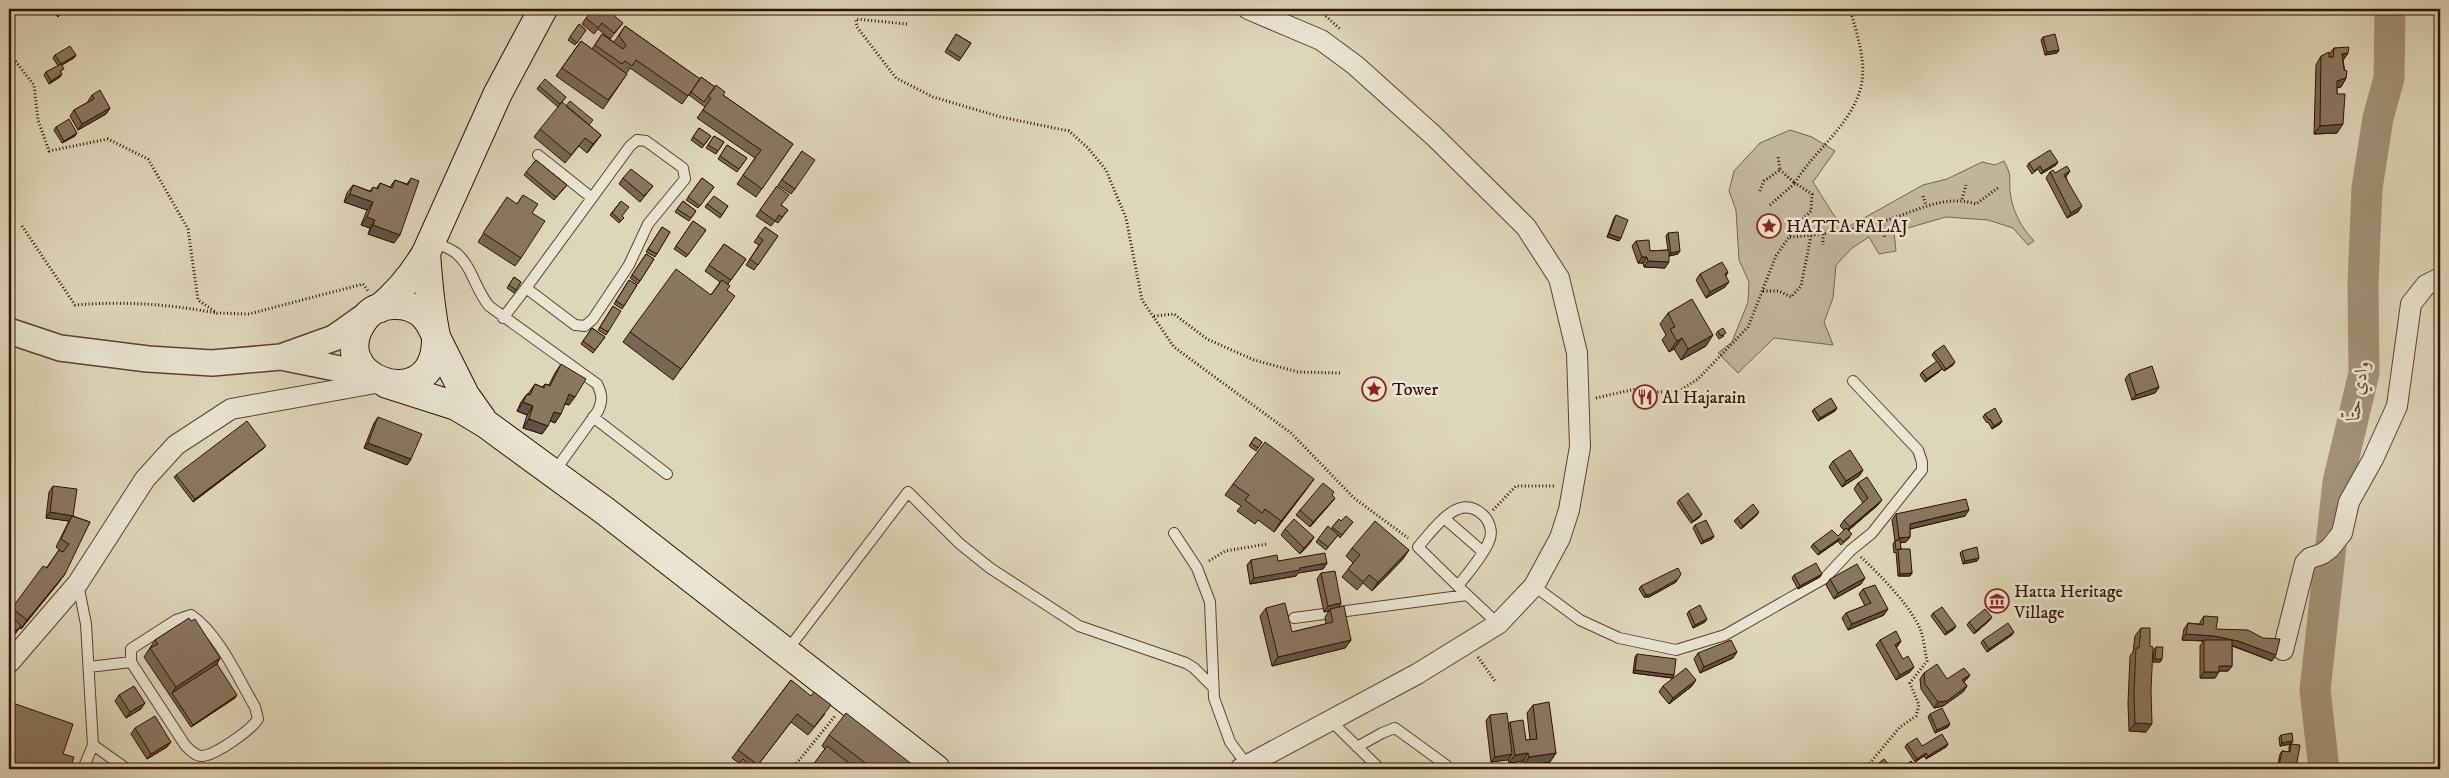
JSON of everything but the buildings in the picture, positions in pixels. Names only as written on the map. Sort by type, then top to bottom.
[{"type":"main road","points":[[543,9],[498,93],[429,247],[412,277],[398,293],[374,311],[360,325],[355,349],[358,362],[366,372],[381,382],[456,406],[486,424],[553,473],[936,769]]},
{"type":"main road","points":[[381,382],[401,385],[413,381],[424,373],[432,363],[436,350],[436,337],[429,301],[429,247]]},
{"type":"main road","points":[[374,311],[394,305],[408,306],[421,313],[430,323],[465,394],[486,424]]},
{"type":"street","points":[[1244,767],[1417,674],[1469,644],[1498,624],[1534,586],[1560,538],[1569,510],[1580,446],[1577,353],[1559,278],[1526,227],[1434,136],[1355,65],[1321,40],[1248,9]]},
{"type":"street","points":[[2283,650],[2305,563],[2330,548],[2342,533],[2349,502],[2373,459],[2397,406],[2411,304],[2426,285],[2440,278]]},
{"type":"street","points":[[9,331],[60,348],[148,360],[212,363],[281,357],[334,338],[374,311]]},
{"type":"street","points":[[281,357],[350,371],[381,382]]},
{"type":"street","points":[[9,663],[78,583],[145,479],[176,445],[232,409],[381,382]]},
{"type":"lane","points":[[503,318],[632,143],[637,140],[646,141],[685,171],[685,179],[648,224],[625,273],[590,323],[580,326],[575,325],[526,288]]},
{"type":"lane","points":[[538,155],[592,198]]},
{"type":"lane","points":[[429,247],[451,250],[463,260],[482,297],[503,318],[597,384],[602,402],[553,473]]},
{"type":"lane","points":[[1534,586],[1580,620],[1619,638],[1676,650],[1725,635],[1825,578],[1852,550],[1872,533],[1922,470],[1922,462],[1918,450],[1853,380]]},
{"type":"lane","points":[[593,417],[667,474]]},
{"type":"lane","points":[[785,652],[908,492],[960,544],[990,568],[1064,616],[1094,633],[1186,663],[1194,668],[1213,687]]},
{"type":"lane","points":[[1458,586],[1490,541],[1491,529],[1487,518],[1477,509],[1465,507],[1453,510],[1418,547],[1467,595],[1498,624]]},
{"type":"lane","points":[[1444,518],[1482,551]]},
{"type":"lane","points":[[1174,533],[1197,568],[1210,602],[1214,698],[1230,742],[1244,767]]},
{"type":"lane","points":[[78,583],[86,624],[93,745],[83,769]]},
{"type":"lane","points":[[1294,618],[1467,595]]},
{"type":"lane","points":[[191,615],[201,622],[214,638],[255,706],[258,719],[253,728],[215,751],[202,756],[192,752],[185,745],[131,662],[131,649],[176,620],[191,615]]},
{"type":"lane","points":[[89,668],[131,662]]},
{"type":"lane","points":[[1331,721],[1380,769]]},
{"type":"lane","points":[[1357,747],[1382,732],[1396,728],[1448,769]]},
{"type":"lane","points":[[93,745],[127,769]]},
{"type":"path","points":[[1770,205],[1795,184],[1802,172],[1846,121],[1859,97],[1864,78],[1850,9]]},
{"type":"path","points":[[907,24],[856,19],[857,27],[896,78],[933,97],[1001,117],[1069,131],[1088,148],[1106,170],[1126,218],[1142,300],[1174,347],[1291,433],[1354,498],[1393,525],[1418,547]]},
{"type":"path","points":[[9,53],[34,85],[38,120],[49,151],[108,139],[148,160],[188,228],[198,300],[217,313]]},
{"type":"path","points":[[1578,402],[1640,388],[1657,392],[1679,391],[1698,379],[1748,328],[1776,256],[1811,211],[1812,194],[1795,184],[1780,170],[1778,156]]},
{"type":"path","points":[[1760,191],[1764,181],[1780,170]]},
{"type":"path","points":[[1962,199],[1966,185]]},
{"type":"path","points":[[1789,238],[1823,234],[1882,222],[1926,206],[1962,199],[1976,204],[1999,187]]},
{"type":"path","points":[[1923,196],[1926,206]]},
{"type":"path","points":[[1882,222],[1885,238]]},
{"type":"path","points":[[22,226],[75,305],[113,302],[173,304],[217,313],[249,314],[293,304],[341,288],[363,284],[374,311]]},
{"type":"path","points":[[1823,234],[1823,245]]},
{"type":"path","points":[[1763,291],[1779,291],[1791,296],[1801,286],[1811,236]]},
{"type":"path","points":[[1153,316],[1174,314],[1207,339],[1254,360],[1298,372],[1340,373]]},
{"type":"path","points":[[1487,518],[1516,486],[1554,486]]},
{"type":"path","points":[[1197,568],[1225,552],[1267,544]]},
{"type":"path","points":[[1852,550],[1878,573],[1914,617],[1922,632],[1928,661],[1910,683],[1919,704],[1916,716],[1900,727],[1865,769]]},
{"type":"path","points":[[1469,644],[1495,681]]},
{"type":"path","points":[[792,769],[848,700]]},
{"type":"shaded area","points":[[1790,130],[1812,137],[1835,151],[1813,182],[1833,214],[1846,228],[1923,185],[1947,179],[1982,162],[1995,165],[2004,161],[2009,173],[2011,198],[2015,212],[2021,224],[2034,241],[2028,245],[2013,228],[1988,220],[1946,217],[1894,232],[1896,251],[1879,254],[1869,237],[1852,248],[1836,265],[1833,298],[1824,322],[1833,345],[1774,338],[1738,373],[1718,353],[1732,342],[1748,302],[1749,282],[1739,260],[1736,210],[1729,191],[1734,171],[1760,143]]},
{"type":"waterway","name":"وادي حتّا","points":[[2324,769],[2315,690],[2338,482],[2364,373],[2363,284],[2367,188],[2378,118],[2389,78],[2390,9]]},
{"type":"place","name":"HATTA FALAJ","points":[[1769,226]]},
{"type":"place","name":"Tower","points":[[1374,389]]},
{"type":"place","name":"Al Hajarain","points":[[1645,397]]},
{"type":"place","name":"Hatta Heritage Village","points":[[1997,601]]}]
